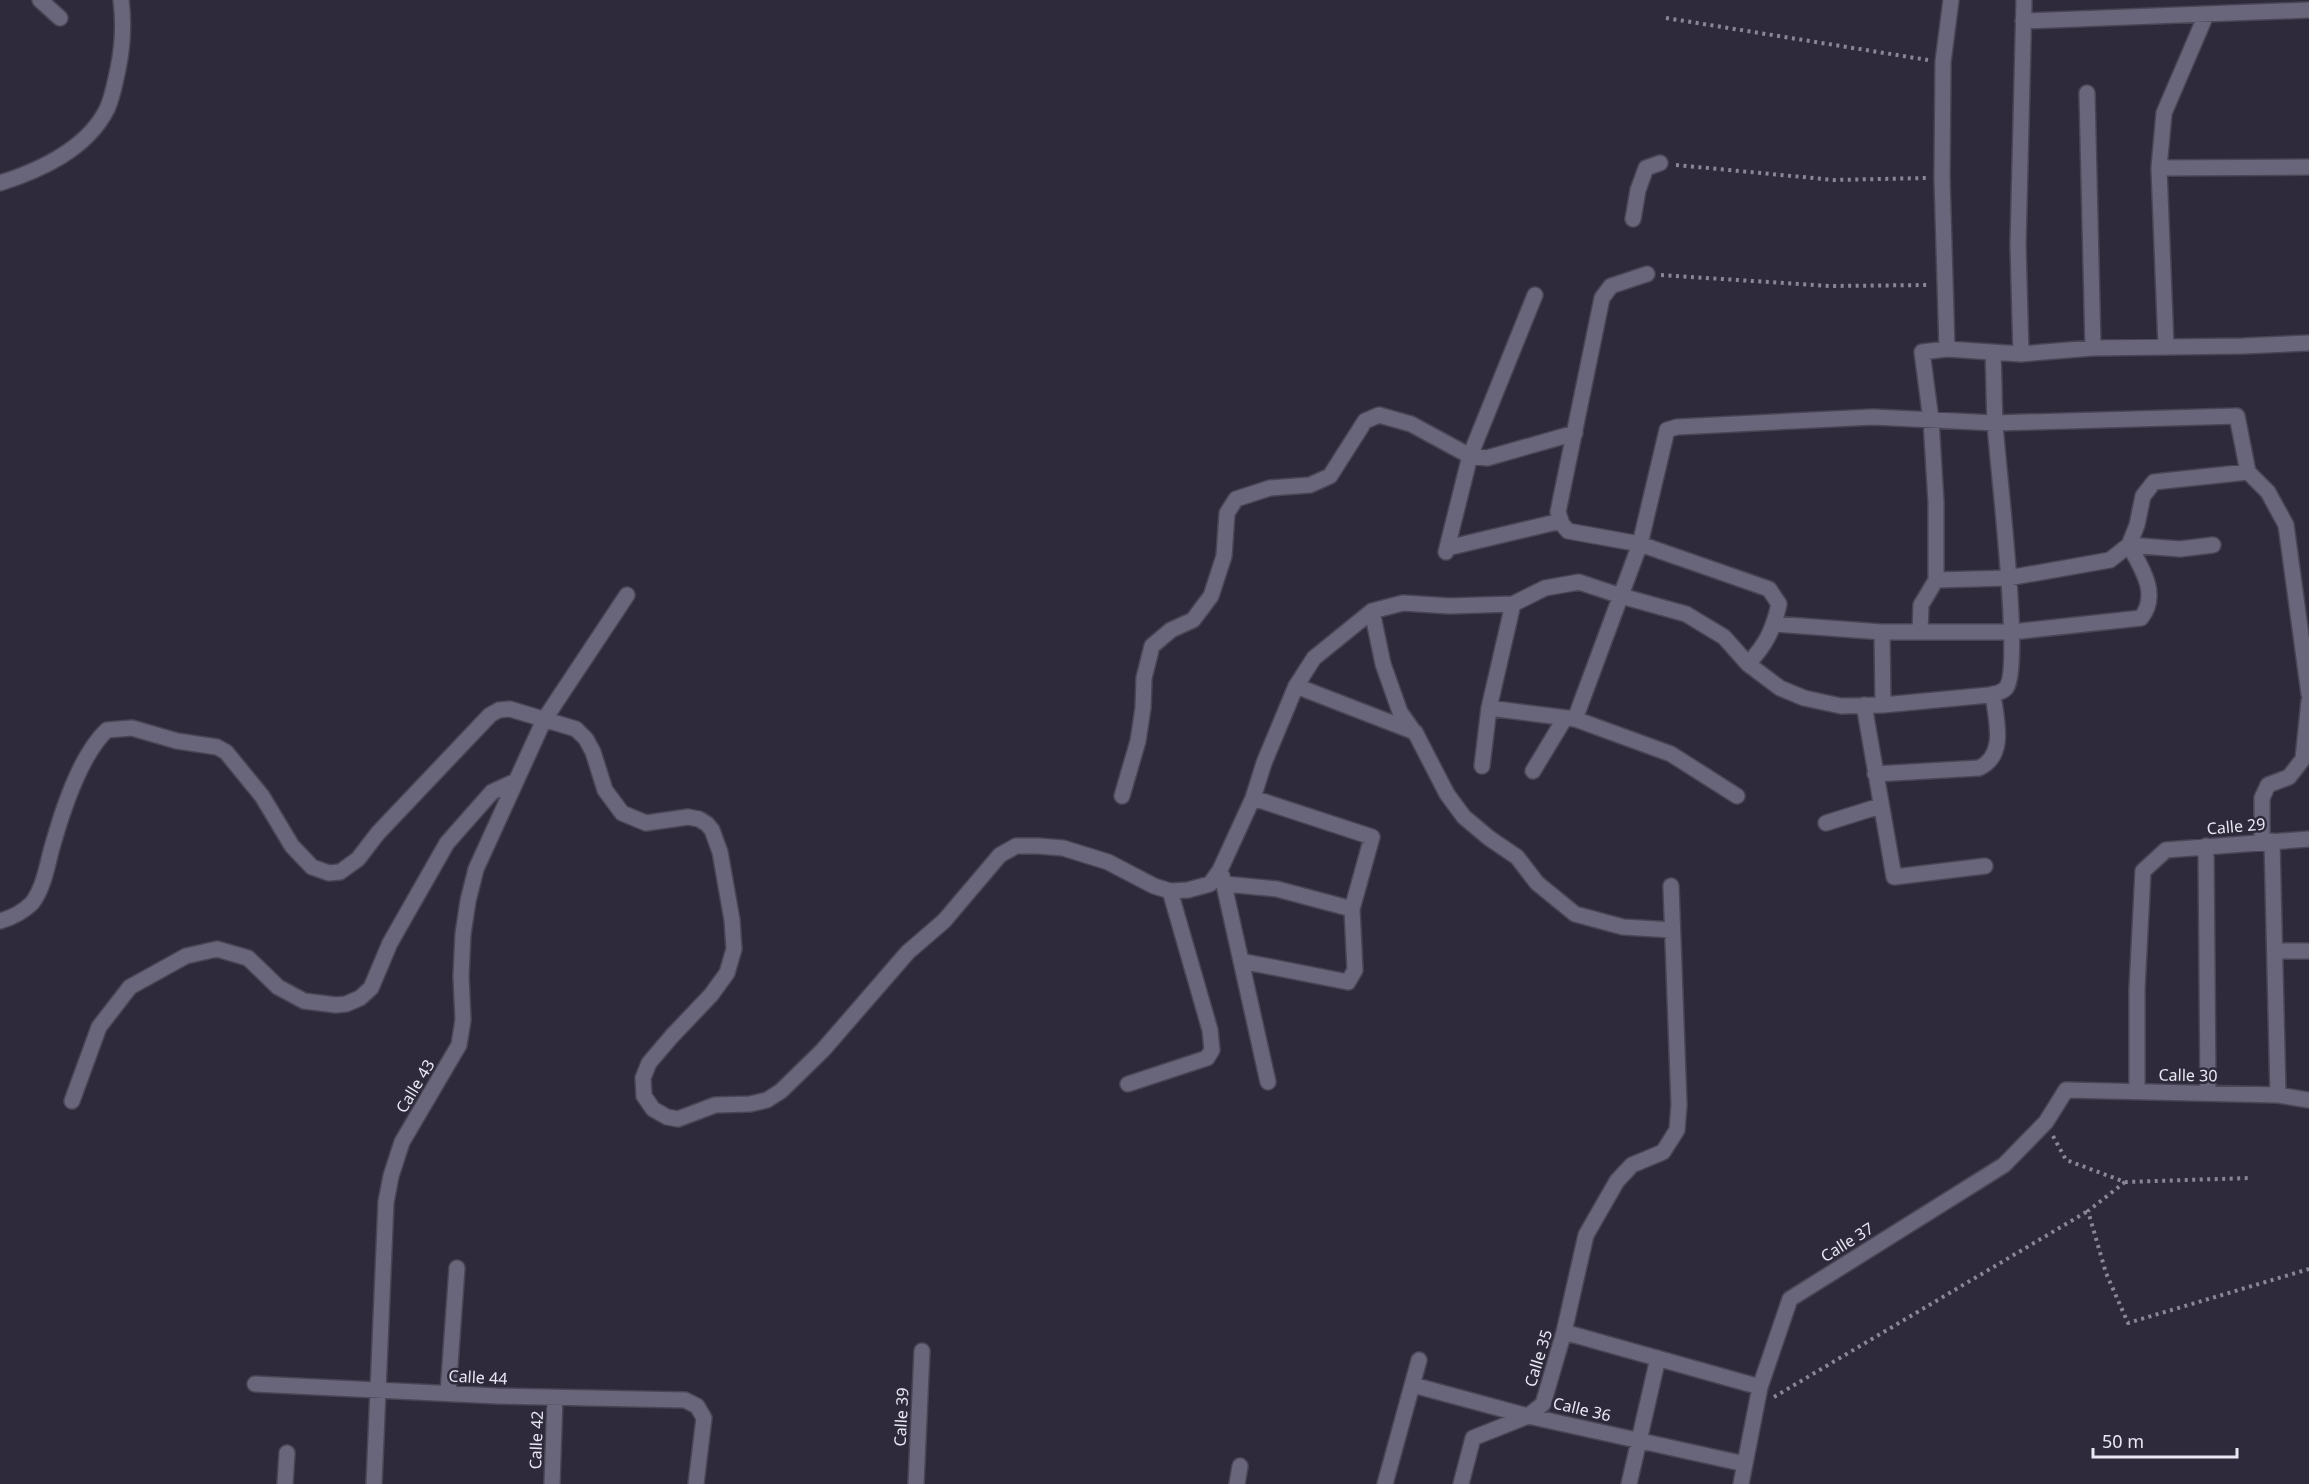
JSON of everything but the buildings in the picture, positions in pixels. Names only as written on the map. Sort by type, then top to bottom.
[{"type":"street","points":[[40,0],[60,18]]},
{"type":"street","points":[[0,183],[40,168],[85,139],[101,118],[112,96],[121,54],[123,17],[121,0]]},
{"type":"street","points":[[1947,349],[1942,178],[1943,62],[1951,0]]},
{"type":"street","points":[[2021,354],[2018,245],[2024,0]]},
{"type":"street","points":[[2023,21],[2206,15],[2299,6]]},
{"type":"street","points":[[2166,346],[2159,168],[2164,113],[2206,15]]},
{"type":"street","points":[[2087,93],[2093,348]]},
{"type":"street","points":[[1633,219],[1638,190],[1646,168],[1660,163]]},
{"type":"street","points":[[2159,168],[2309,167]]},
{"type":"street","points":[[1647,274],[1611,286],[1602,298],[1558,512],[1568,531],[1640,544],[1769,589],[1779,604],[1774,624],[1764,645],[1748,664]]},
{"type":"street","points":[[1535,295],[1470,456],[1447,550],[1561,521]]},
{"type":"street","points":[[1920,633],[1921,605],[1936,579],[1936,502],[1922,352],[1947,349],[1993,354],[2021,354],[2093,348],[2309,343]]},
{"type":"street","points":[[1268,1082],[1222,877],[1264,763],[1296,686],[1314,658],[1372,611],[1403,603],[1450,606],[1513,604],[1545,588],[1579,582],[1686,614],[1724,637],[1748,664],[1780,688],[1804,698],[1841,706],[1883,705],[1993,694],[2006,688],[2009,679],[2012,632],[1995,423],[1993,354]]},
{"type":"street","points":[[1122,796],[1138,741],[1144,678],[1152,646],[1172,630],[1193,620],[1210,596],[1224,556],[1227,513],[1236,499],[1270,488],[1310,485],[1330,476],[1365,421],[1379,415],[1411,424],[1470,456],[1487,459],[1575,433]]},
{"type":"street","points":[[1533,771],[1570,718],[1621,596],[1640,544],[1667,430],[1671,427],[1873,417],[1995,423],[2237,416],[2248,472],[2268,492],[2286,525],[2309,694]]},
{"type":"street","points":[[1936,579],[2008,578],[2110,560],[2129,545],[2137,525],[2143,496],[2154,482],[2248,472]]},
{"type":"street","points":[[1774,624],[1882,632],[2012,632],[2141,618],[2149,598],[2146,575],[2129,545]]},
{"type":"street","points":[[2129,545],[2180,549],[2213,545]]},
{"type":"street","name":"Calle 43","points":[[374,1484],[386,1202],[390,1176],[402,1142],[459,1046],[463,1020],[461,976],[468,901],[476,868],[544,720],[627,595]]},
{"type":"street","points":[[1482,766],[1489,708],[1513,604]]},
{"type":"street","points":[[1372,611],[1383,664],[1400,712],[1415,732],[1447,794],[1464,817],[1489,838],[1517,856],[1537,883],[1575,914],[1623,927],[1672,930]]},
{"type":"street","points":[[1882,632],[1883,705]]},
{"type":"street","points":[[1296,686],[1415,732]]},
{"type":"street","points":[[1875,774],[1978,768],[1988,764],[1998,745],[1993,694]]},
{"type":"street","points":[[2278,1095],[2275,951],[2262,798],[2268,785],[2289,777],[2303,759],[2309,701]]},
{"type":"street","points":[[1864,705],[1894,877],[1985,866]]},
{"type":"street","points":[[1489,708],[1570,718],[1671,754],[1737,796]]},
{"type":"street","points":[[0,921],[13,916],[32,903],[45,873],[65,807],[89,752],[107,730],[132,728],[177,741],[217,747],[226,752],[262,796],[292,846],[312,867],[329,873],[340,872],[358,860],[378,833],[490,716],[499,710],[510,709],[576,729],[593,752],[605,790],[622,813],[646,823],[688,817],[699,819],[712,830],[720,852],[732,920],[734,950],[727,973],[711,995],[649,1063],[643,1078],[645,1096],[653,1108],[667,1117],[688,1117],[715,1105],[750,1104],[767,1100],[781,1091],[822,1050],[908,952],[944,921],[1000,855],[1016,846],[1063,848],[1108,862],[1154,886],[1170,891],[1188,890],[1210,884],[1222,877],[1277,888],[1352,909]]},
{"type":"street","points":[[72,1101],[99,1027],[129,987],[186,956],[217,949],[248,958],[278,987],[304,1001],[336,1005],[346,1004],[360,998],[371,988],[390,942],[447,843],[492,792],[516,781]]},
{"type":"street","points":[[1241,961],[1348,982],[1355,970],[1352,909],[1372,837],[1253,798]]},
{"type":"street","points":[[1826,823],[1880,806]]},
{"type":"street","name":"Calle 29","points":[[2137,1091],[2137,989],[2143,871],[2166,850],[2309,839]]},
{"type":"street","points":[[2206,846],[2208,1093]]},
{"type":"street","name":"Calle 35","points":[[1461,1484],[1473,1438],[1528,1416],[1543,1404],[1564,1332],[1586,1235],[1617,1181],[1632,1165],[1663,1152],[1677,1130],[1679,1105],[1671,886]]},
{"type":"street","points":[[1128,1084],[1207,1058],[1212,1050],[1210,1030],[1170,891]]},
{"type":"street","points":[[2275,951],[2309,951]]},
{"type":"street","name":"Calle 30","points":[[2066,1090],[2278,1095],[2309,1100]]},
{"type":"street","name":"Calle 37","points":[[1741,1484],[1760,1387],[1790,1299],[2004,1165],[2046,1122],[2066,1090]]},
{"type":"street","points":[[448,1393],[457,1268]]},
{"type":"street","points":[[1564,1332],[1760,1387]]},
{"type":"street","name":"Calle 39","points":[[916,1484],[922,1351]]},
{"type":"street","points":[[1629,1484],[1658,1358]]},
{"type":"street","points":[[1385,1484],[1419,1360]]},
{"type":"street","name":"Calle 44","points":[[255,1384],[555,1398],[685,1400],[698,1406],[704,1418],[696,1484]]},
{"type":"street","name":"Calle 36","points":[[1413,1385],[1528,1416],[1745,1464]]},
{"type":"street","name":"Calle 42","points":[[552,1484],[555,1398]]},
{"type":"street","points":[[285,1484],[287,1453]]},
{"type":"street","points":[[1237,1484],[1240,1466]]},
{"type":"path","points":[[1666,18],[1943,62]]},
{"type":"path","points":[[1660,163],[1834,180],[1942,178]]},
{"type":"path","points":[[1647,274],[1829,286],[1945,285]]},
{"type":"path","points":[[2046,1122],[2066,1160],[2125,1182],[2250,1178]]},
{"type":"path","points":[[1756,1408],[2088,1211],[2125,1182]]},
{"type":"path","points":[[2088,1211],[2106,1273],[2128,1323],[2309,1269]]}]
